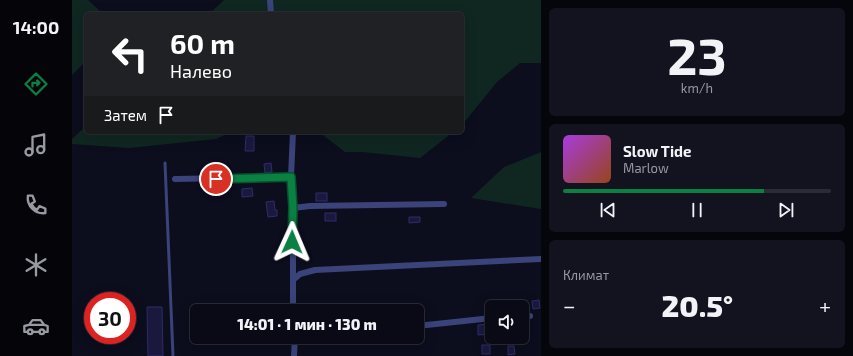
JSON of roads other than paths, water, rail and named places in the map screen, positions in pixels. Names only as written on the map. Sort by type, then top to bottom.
[{"type":"street","points":[[270,0],[272,12]]},
{"type":"street","points":[[293,134],[291,177],[293,208],[293,304]]},
{"type":"street","points":[[175,179],[291,177]]},
{"type":"street","points":[[293,208],[310,206],[444,204]]},
{"type":"street","points":[[292,280],[300,274],[315,270],[541,258]]},
{"type":"street","points":[[424,325],[485,319]]},
{"type":"street","points":[[294,356],[295,344]]},
{"type":"lane","points":[[166,163],[172,356]]}]
